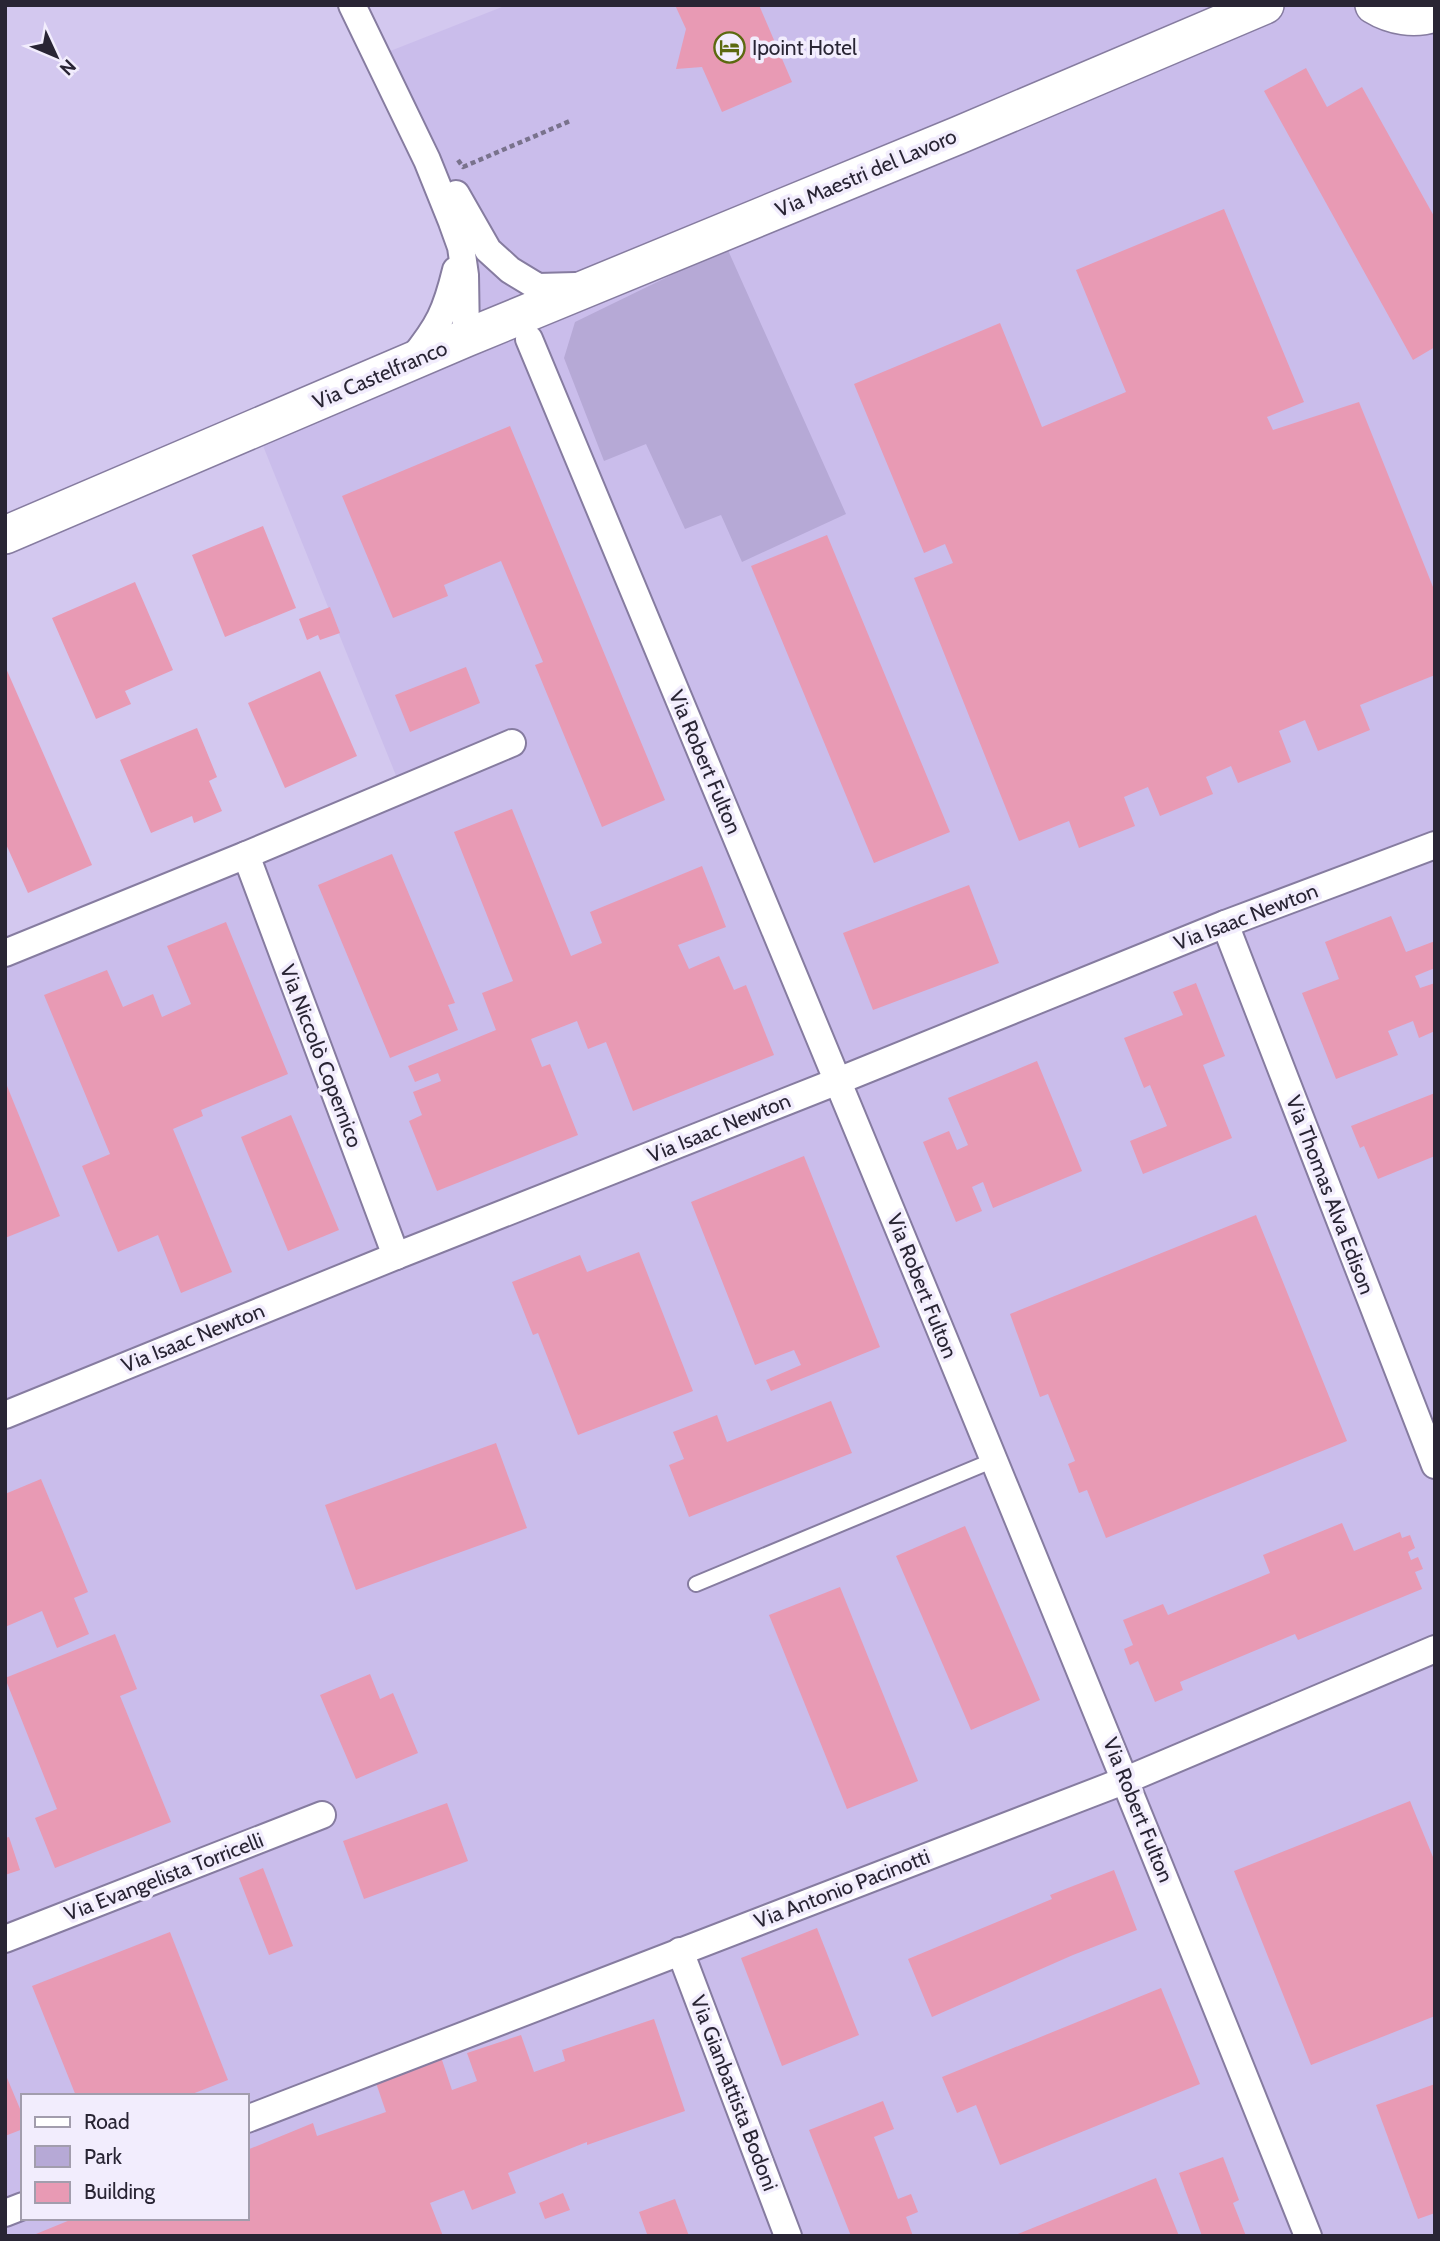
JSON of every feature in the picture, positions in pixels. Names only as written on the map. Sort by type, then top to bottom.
[{"type":"street","name":"Via Castelfranco","points":[[5,536],[466,338],[465,275],[461,247],[444,201],[408,121],[352,5]]},
{"type":"street","name":"Via Maestri del Lavoro","points":[[466,338],[1265,5]]},
{"type":"street","points":[[1374,5],[1392,14],[1430,18]]},
{"type":"street","points":[[408,121],[449,181],[488,250],[510,270],[538,288],[568,287],[605,281]]},
{"type":"street","points":[[409,363],[436,329],[449,299],[461,247]]},
{"type":"street","name":"Via Robert Fulton","points":[[529,339],[1126,1780],[1308,2236]]},
{"type":"street","points":[[5,953],[512,743]]},
{"type":"street","name":"Via Isaac Newton","points":[[5,1415],[1225,924],[1435,845]]},
{"type":"street","name":"Via Niccolò Copernico","points":[[246,855],[396,1256]]},
{"type":"street","name":"Via Thomas Alva Edison","points":[[1225,924],[1435,1465]]},
{"type":"street","name":"Via Antonio Pacinotti","points":[[248,2119],[1126,1780],[1435,1650]]},
{"type":"street","name":"Via Evangelista Torricelli","points":[[5,1939],[323,1815]]},
{"type":"street","name":"Via Gianbattista Bodoni","points":[[680,1951],[788,2236]]},
{"type":"lane","points":[[696,1584],[994,1460]]},
{"type":"path","points":[[455,156],[463,167],[570,121]]},
{"type":"shaded area","points":[[507,5],[1435,5],[1435,2236],[5,2236],[5,950],[399,783],[251,416],[472,323],[399,104],[375,57]]},
{"type":"green space","points":[[727,248],[846,514],[742,562],[721,515],[685,529],[646,444],[604,461],[564,358],[575,322]]},
{"type":"building","name":"Ipoint Hotel","points":[[675,5],[759,5],[792,82],[722,112],[702,67],[676,69],[686,29]]},
{"type":"building","points":[[1306,68],[1327,107],[1362,87],[1435,218],[1435,347],[1413,360],[1264,91]]},
{"type":"building","points":[[1224,209],[1304,402],[1267,417],[1273,430],[1359,402],[1435,592],[1435,675],[1360,705],[1370,730],[1318,751],[1305,720],[1279,731],[1291,762],[1238,783],[1231,766],[1206,777],[1213,794],[1160,816],[1148,787],[1124,797],[1135,826],[1079,848],[1069,821],[1019,841],[914,578],[953,563],[945,544],[924,553],[854,384],[1000,323],[1042,427],[1126,392],[1076,270]]},
{"type":"building","points":[[510,426],[665,800],[602,827],[535,665],[543,662],[501,561],[444,585],[448,596],[393,618],[342,496]]},
{"type":"building","points":[[263,526],[296,608],[225,637],[192,555]]},
{"type":"building","points":[[827,535],[950,832],[874,863],[751,566]]},
{"type":"building","points":[[135,582],[173,670],[125,691],[131,704],[96,719],[52,618]]},
{"type":"building","points":[[330,607],[340,633],[320,640],[318,635],[307,640],[299,619]]},
{"type":"building","points":[[5,666],[92,865],[28,893],[5,842]]},
{"type":"building","points":[[466,667],[480,703],[410,732],[395,695]]},
{"type":"building","points":[[320,671],[357,756],[285,788],[248,703]]},
{"type":"building","points":[[197,728],[217,777],[209,781],[222,811],[194,823],[192,816],[151,833],[120,760]]},
{"type":"building","points":[[512,809],[571,956],[602,943],[590,912],[702,866],[726,927],[678,945],[689,969],[719,956],[734,990],[746,985],[774,1055],[633,1111],[606,1042],[588,1049],[577,1021],[531,1039],[542,1067],[550,1064],[578,1135],[437,1191],[409,1121],[422,1115],[413,1092],[441,1081],[438,1073],[415,1082],[408,1066],[496,1030],[482,993],[513,981],[454,832]]},
{"type":"building","points":[[392,854],[455,1003],[448,1005],[458,1030],[390,1058],[318,885]]},
{"type":"building","points":[[969,885],[999,963],[873,1010],[843,933]]},
{"type":"building","points":[[1391,916],[1406,952],[1435,941],[1435,968],[1415,976],[1420,988],[1435,983],[1435,1031],[1419,1038],[1413,1021],[1388,1031],[1398,1055],[1336,1079],[1302,993],[1339,979],[1325,942]]},
{"type":"building","points":[[226,922],[288,1074],[201,1110],[203,1116],[173,1129],[232,1272],[181,1293],[158,1235],[118,1252],[82,1166],[110,1154],[44,995],[107,970],[123,1007],[153,994],[162,1017],[191,1004],[167,946]]},
{"type":"building","points":[[1196,983],[1225,1056],[1203,1065],[1232,1138],[1143,1174],[1130,1141],[1167,1126],[1150,1085],[1144,1088],[1124,1038],[1183,1015],[1173,992]]},
{"type":"building","points":[[1037,1061],[1082,1171],[993,1208],[983,1182],[972,1187],[982,1211],[956,1222],[923,1142],[949,1131],[957,1150],[968,1145],[948,1098]]},
{"type":"building","points":[[5,1081],[60,1216],[5,1238]]},
{"type":"building","points":[[1435,1093],[1435,1156],[1378,1179],[1364,1146],[1360,1148],[1351,1126]]},
{"type":"building","points":[[291,1115],[339,1230],[288,1251],[241,1137]]},
{"type":"building","points":[[804,1156],[880,1347],[771,1391],[766,1380],[801,1365],[794,1350],[755,1365],[691,1202]]},
{"type":"building","points":[[1256,1215],[1347,1441],[1106,1538],[1087,1490],[1079,1493],[1068,1464],[1075,1461],[1048,1394],[1040,1397],[1010,1314]]},
{"type":"building","points":[[639,1252],[693,1391],[578,1435],[538,1333],[533,1335],[512,1282],[580,1255],[587,1272]]},
{"type":"building","points":[[831,1401],[852,1453],[689,1517],[669,1465],[684,1459],[673,1432],[717,1415],[727,1442]]},
{"type":"building","points":[[496,1443],[527,1528],[356,1590],[325,1505]]},
{"type":"building","points":[[41,1479],[88,1592],[74,1598],[89,1634],[57,1648],[42,1611],[5,1627],[5,1494]]},
{"type":"building","points":[[1342,1523],[1354,1551],[1400,1532],[1402,1538],[1410,1535],[1415,1548],[1408,1552],[1411,1560],[1418,1557],[1423,1569],[1415,1572],[1422,1589],[1298,1640],[1295,1634],[1180,1682],[1183,1690],[1155,1702],[1138,1661],[1130,1665],[1124,1649],[1133,1645],[1123,1620],[1163,1604],[1168,1615],[1270,1573],[1263,1555]]},
{"type":"building","points":[[965,1526],[1040,1700],[971,1730],[896,1556]]},
{"type":"building","points":[[840,1587],[918,1781],[847,1809],[769,1615]]},
{"type":"building","points":[[115,1634],[137,1689],[120,1696],[171,1822],[55,1868],[35,1818],[57,1809],[5,1678]]},
{"type":"building","points":[[370,1674],[380,1699],[393,1693],[418,1753],[356,1779],[320,1695]]},
{"type":"building","points":[[1410,1801],[1435,1862],[1435,2016],[1311,2065],[1234,1871]]},
{"type":"building","points":[[447,1803],[468,1861],[364,1899],[343,1841]]},
{"type":"building","points":[[9,1837],[20,1870],[5,1875],[5,1838]]},
{"type":"building","points":[[263,1868],[293,1946],[269,1955],[239,1878]]},
{"type":"building","points":[[1114,1870],[1137,1930],[932,2017],[908,1959],[1052,1899],[1050,1895]]},
{"type":"building","points":[[817,1928],[859,2035],[782,2066],[741,1958]]},
{"type":"building","points":[[170,1932],[228,2080],[192,2094],[75,2094],[32,1986]]},
{"type":"building","points":[[1161,1988],[1200,2084],[1000,2165],[976,2105],[957,2113],[942,2077]]},
{"type":"building","points":[[654,2019],[685,2111],[587,2145],[587,2142],[508,2173],[516,2193],[472,2210],[464,2190],[430,2203],[443,2236],[31,2236],[70,2220],[248,2220],[248,2150],[313,2123],[317,2136],[386,2112],[375,2080],[441,2057],[452,2090],[477,2081],[467,2053],[521,2035],[534,2072],[565,2061],[562,2050]]},
{"type":"building","points":[[5,2073],[21,2111],[21,2130],[5,2136]]},
{"type":"building","points":[[1435,2084],[1435,2213],[1418,2219],[1376,2105]]},
{"type":"building","points":[[883,2101],[894,2129],[874,2137],[898,2199],[911,2194],[918,2212],[906,2217],[913,2236],[851,2236],[809,2130]]},
{"type":"building","points":[[1223,2157],[1239,2200],[1233,2203],[1246,2236],[1202,2236],[1179,2173]]},
{"type":"building","points":[[1156,2178],[1179,2236],[1013,2236]]},
{"type":"building","points":[[563,2193],[570,2210],[545,2219],[539,2203]]},
{"type":"building","points":[[675,2199],[689,2236],[642,2236],[647,2234],[639,2212]]},
{"type":"place","name":"Ipoint Hotel","points":[[729,48]]}]
